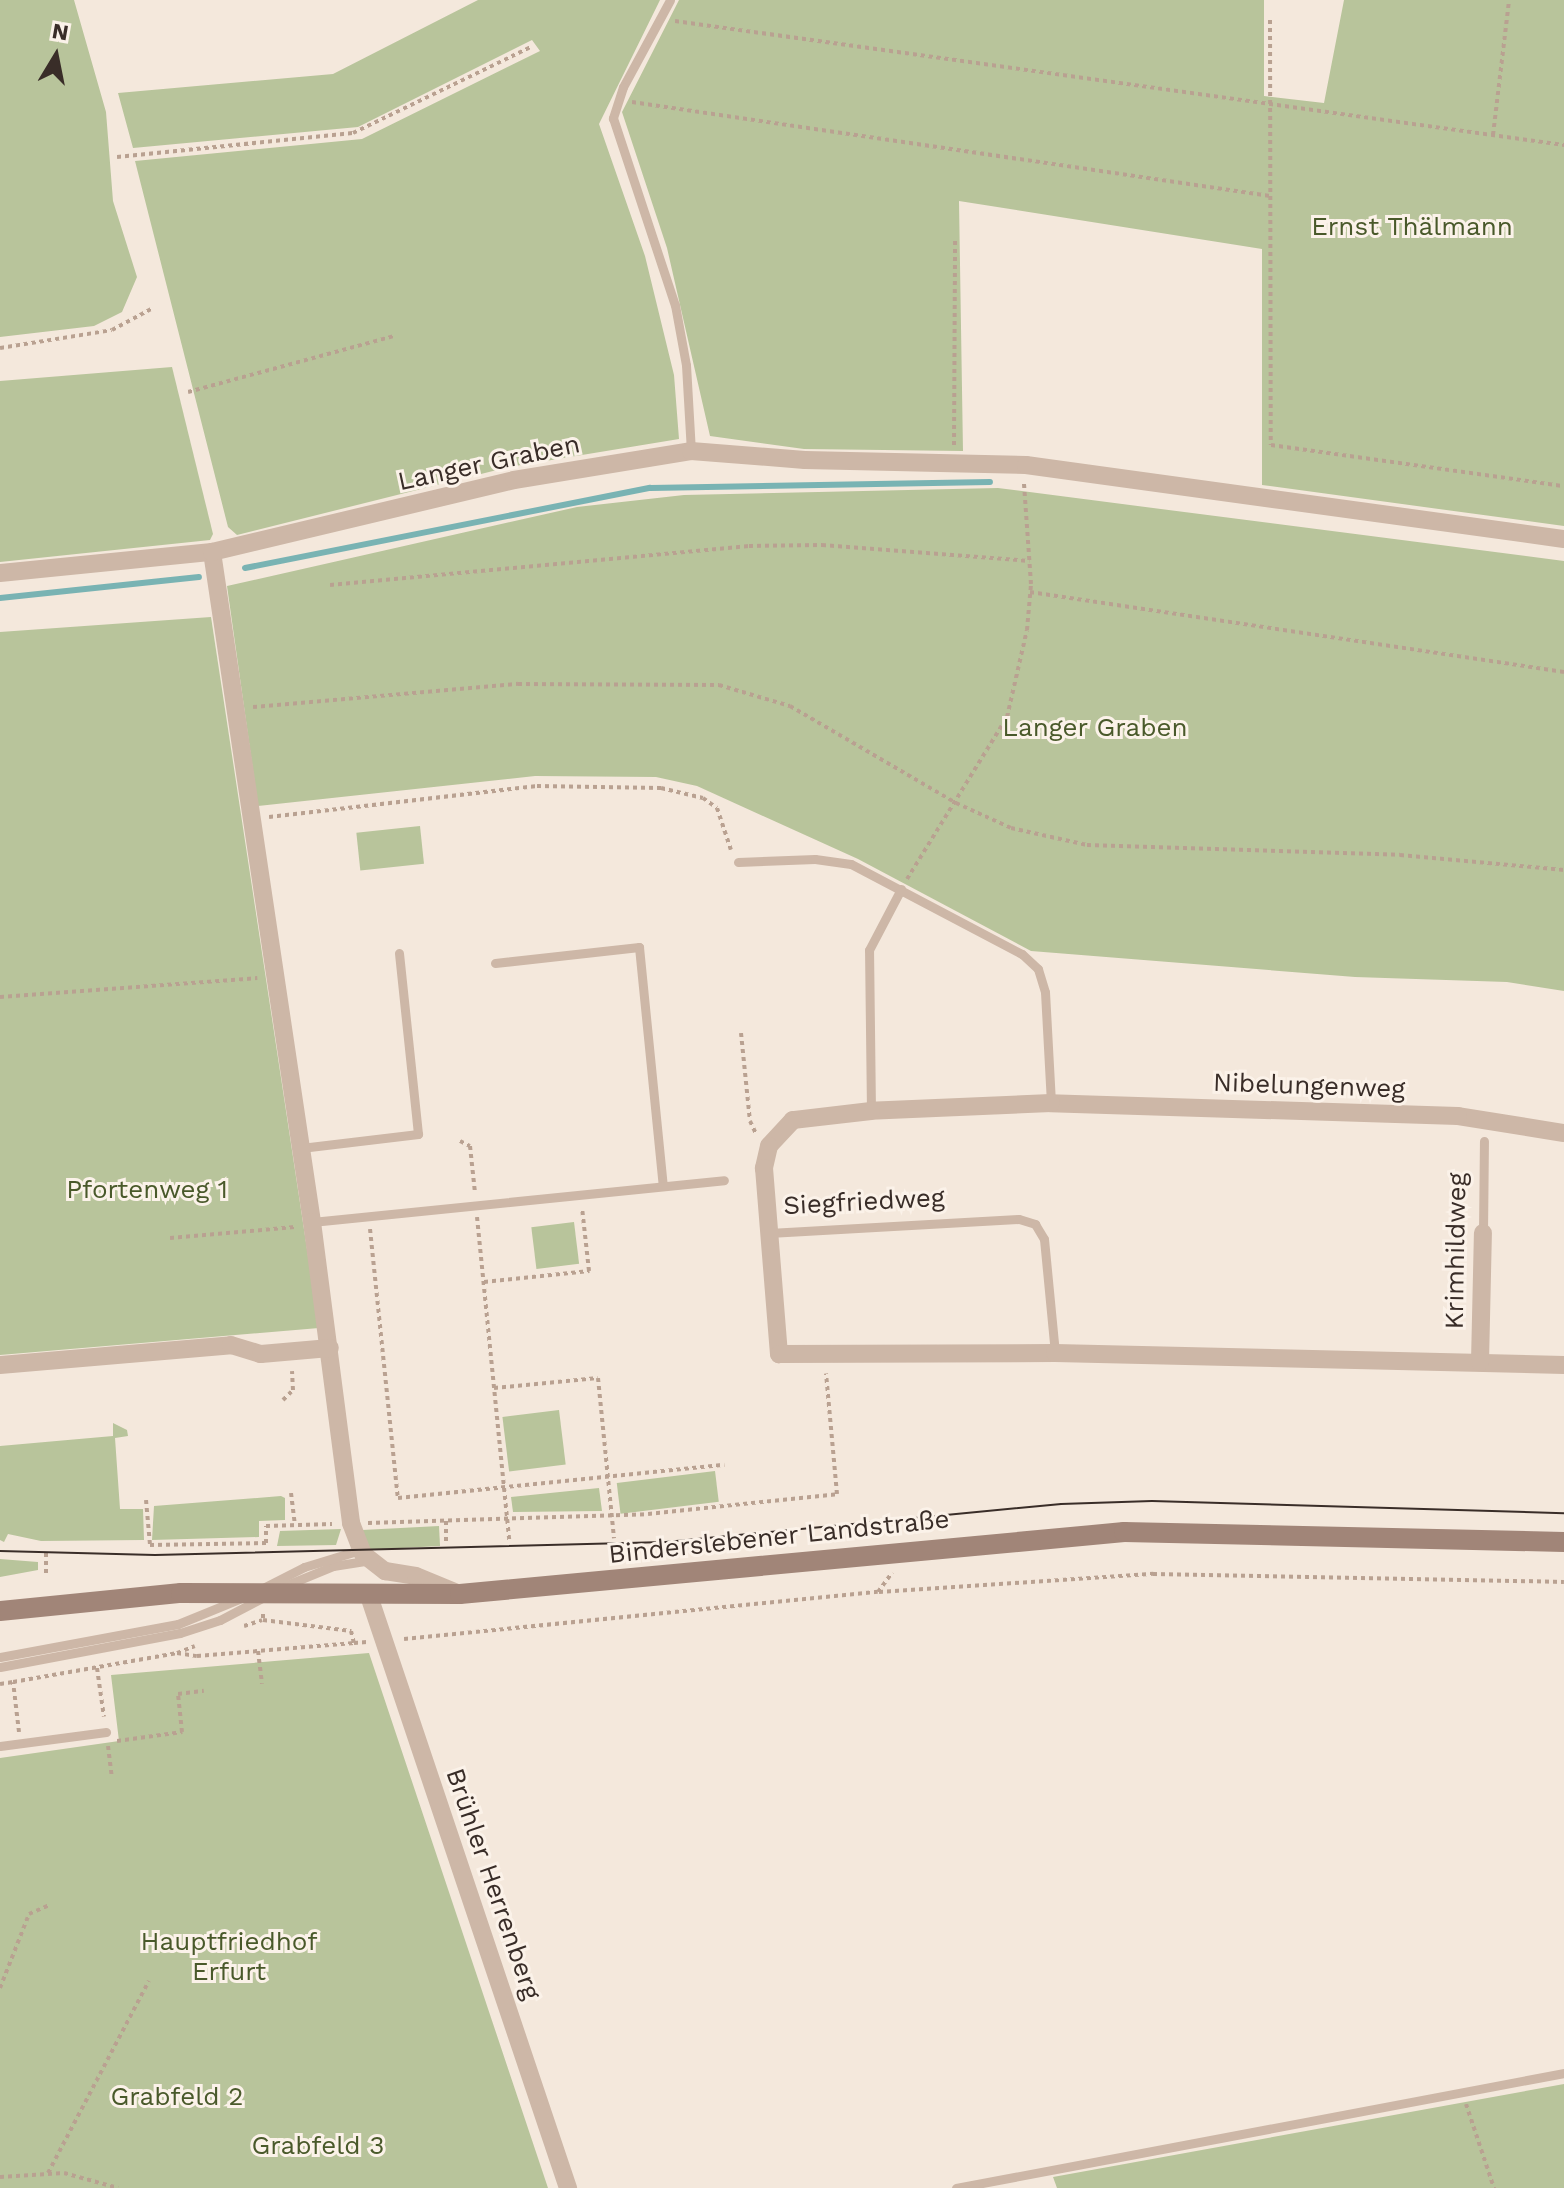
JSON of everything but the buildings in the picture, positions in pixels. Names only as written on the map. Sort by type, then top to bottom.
[{"type":"main road","name":"Binderslebener Landstraße","points":[[0,1611],[132,1595],[260,1601],[460,1594],[909,1549],[1179,1531],[1564,1542]]},
{"type":"street","name":"Langer Graben","points":[[0,573],[212,552],[514,480],[691,451],[1026,465],[1564,539]]},
{"type":"street","points":[[212,552],[330,1348],[351,1523],[365,1555],[385,1571],[416,1576],[460,1594]]},
{"type":"street","name":"Nibelungenweg","points":[[769,1146],[779,1132],[809,1115],[1051,1103],[1458,1116],[1564,1133]]},
{"type":"street","points":[[769,1146],[764,1168],[769,1233]]},
{"type":"street","name":"Siegfriedweg","points":[[769,1233],[779,1354],[1055,1353],[1564,1365]]},
{"type":"street","name":"Krimhildweg","points":[[1480,1362],[1483,1233]]},
{"type":"street","points":[[0,1365],[231,1345],[261,1354],[330,1348]]},
{"type":"street","name":"Brühler Herrenberg","points":[[369,1596],[568,2188]]},
{"type":"lane","points":[[670,0],[618,99],[617,131],[675,305],[686,365],[691,451]]},
{"type":"lane","points":[[738,862],[815,859],[851,864],[1022,954],[1038,969],[1045,992],[1051,1103]]},
{"type":"lane","points":[[871,1111],[869,950],[901,889]]},
{"type":"lane","points":[[495,963],[639,947],[663,1186]]},
{"type":"lane","points":[[301,1148],[418,1134],[399,953]]},
{"type":"lane","name":"Krimhildweg","points":[[1483,1233],[1484,1141]]},
{"type":"lane","points":[[312,1224],[724,1180]]},
{"type":"lane","name":"Siegfriedweg","points":[[769,1233],[1019,1219],[1035,1224],[1044,1239],[1055,1353]]},
{"type":"lane","points":[[0,1657],[178,1624],[260,1601],[304,1567],[365,1555]]},
{"type":"lane","points":[[0,1667],[180,1633],[220,1620],[319,1571],[365,1555]]},
{"type":"lane","points":[[0,1746],[106,1737]]},
{"type":"lane","points":[[956,2188],[1463,2095],[1564,2073]]},
{"type":"path","points":[[1493,135],[1509,0]]},
{"type":"path","points":[[659,19],[1564,145]]},
{"type":"path","points":[[1270,20],[1271,445],[1564,486]]},
{"type":"path","points":[[117,157],[353,133],[531,47]]},
{"type":"path","points":[[618,99],[1270,196]]},
{"type":"path","points":[[954,463],[955,238]]},
{"type":"path","points":[[0,348],[112,330],[153,308]]},
{"type":"path","points":[[188,392],[394,336]]},
{"type":"path","points":[[901,889],[1007,717],[1030,592],[1026,465]]},
{"type":"path","points":[[330,585],[749,546],[850,546],[1029,561]]},
{"type":"path","points":[[1030,592],[1564,672]]},
{"type":"path","points":[[235,708],[518,684],[719,685],[790,706],[956,803],[1011,828],[1087,845],[1400,855],[1564,870]]},
{"type":"path","points":[[251,820],[537,786],[661,788],[703,798],[717,808],[738,862]]},
{"type":"path","points":[[0,997],[275,976]]},
{"type":"path","points":[[741,1033],[750,1121],[769,1146]]},
{"type":"path","points":[[460,1141],[470,1146],[509,1540]]},
{"type":"path","points":[[484,1282],[589,1271],[581,1195]]},
{"type":"path","points":[[369,1216],[398,1498],[724,1465]]},
{"type":"path","points":[[170,1238],[312,1224]]},
{"type":"path","points":[[283,1400],[293,1390],[290,1352]]},
{"type":"path","points":[[146,1500],[151,1547],[266,1543],[266,1526],[612,1516],[837,1494],[824,1354]]},
{"type":"path","points":[[494,1388],[598,1378],[614,1538]]},
{"type":"path","points":[[291,1493],[295,1525]]},
{"type":"path","points":[[446,1521],[446,1542]]},
{"type":"path","points":[[878,1592],[909,1549]]},
{"type":"path","points":[[46,1550],[46,1573]]},
{"type":"path","points":[[0,1684],[177,1653],[258,1651],[383,1641],[878,1592],[1137,1574],[1564,1582]]},
{"type":"path","points":[[260,1601],[263,1620],[351,1631],[354,1643]]},
{"type":"path","points":[[258,1651],[262,1684]]},
{"type":"path","points":[[13,1682],[21,1744]]},
{"type":"path","points":[[106,1737],[182,1732],[178,1694],[204,1691]]},
{"type":"path","points":[[0,1988],[29,1914],[49,1905]]},
{"type":"path","points":[[48,2173],[149,1981]]},
{"type":"path","points":[[1463,2095],[1494,2188]]},
{"type":"path","points":[[0,2177],[48,2173],[118,2188]]},
{"type":"green space","points":[[0,0],[74,0],[106,112],[113,201],[137,277],[122,312],[94,326],[0,337]]},
{"type":"green space","points":[[478,0],[660,0],[599,124],[645,256],[674,375],[679,439],[509,467],[237,535],[228,527],[135,161],[362,139],[540,51],[532,40],[358,127],[133,148],[118,93],[333,74]]},
{"type":"green space","name":"Ernst Thälmann","points":[[679,0],[1264,0],[1264,96],[1324,103],[1344,0],[1564,0],[1564,526],[1262,485],[1262,249],[959,201],[963,451],[804,449],[710,436],[667,248],[622,112]]},
{"type":"green space","points":[[172,367],[213,534],[210,540],[0,562],[0,381]]},
{"type":"green space","name":"Langer Graben","points":[[998,488],[1564,561],[1564,991],[1507,982],[1355,977],[1031,951],[858,859],[697,786],[656,777],[535,776],[258,806],[227,586],[577,507],[684,495]]},
{"type":"green space","name":"Pfortenweg 1","points":[[211,617],[319,1328],[0,1355],[0,632]]},
{"type":"green space","points":[[420,826],[424,864],[360,870],[356,833]]},
{"type":"green space","points":[[574,1222],[579,1264],[536,1269],[531,1227]]},
{"type":"green space","points":[[559,1410],[566,1465],[509,1472],[502,1417]]},
{"type":"green space","points":[[113,1423],[127,1430],[128,1436],[115,1438],[120,1509],[143,1509],[144,1540],[41,1541],[8,1534],[4,1542],[0,1540],[0,1446],[113,1436]]},
{"type":"green space","points":[[715,1471],[719,1502],[621,1514],[617,1483]]},
{"type":"green space","points":[[599,1488],[602,1511],[513,1512],[511,1497]]},
{"type":"green space","points":[[285,1498],[285,1520],[259,1521],[259,1537],[152,1540],[154,1506]]},
{"type":"green space","points":[[439,1526],[440,1546],[363,1550],[362,1530]]},
{"type":"green space","points":[[341,1529],[336,1545],[277,1546],[280,1531]]},
{"type":"green space","points":[[0,1559],[38,1562],[38,1570],[0,1577]]},
{"type":"green space","name":"Hauptfriedhof Erfurt","points":[[369,1653],[548,2188],[0,2188],[0,1758],[119,1741],[111,1675]]},
{"type":"green space","points":[[1564,2084],[1564,2188],[1057,2188],[1053,2177]]},
{"type":"waterway","points":[[245,568],[650,488],[990,482]]},
{"type":"waterway","points":[[0,598],[199,577]]},
{"type":"tram line","points":[[0,1551],[155,1555],[666,1542],[1061,1504],[1152,1501],[1564,1513]]},
{"type":"park label","name":"Grabfeld 2","points":[[177,2097]]},
{"type":"park label","name":"Grabfeld 3","points":[[318,2146]]}]
